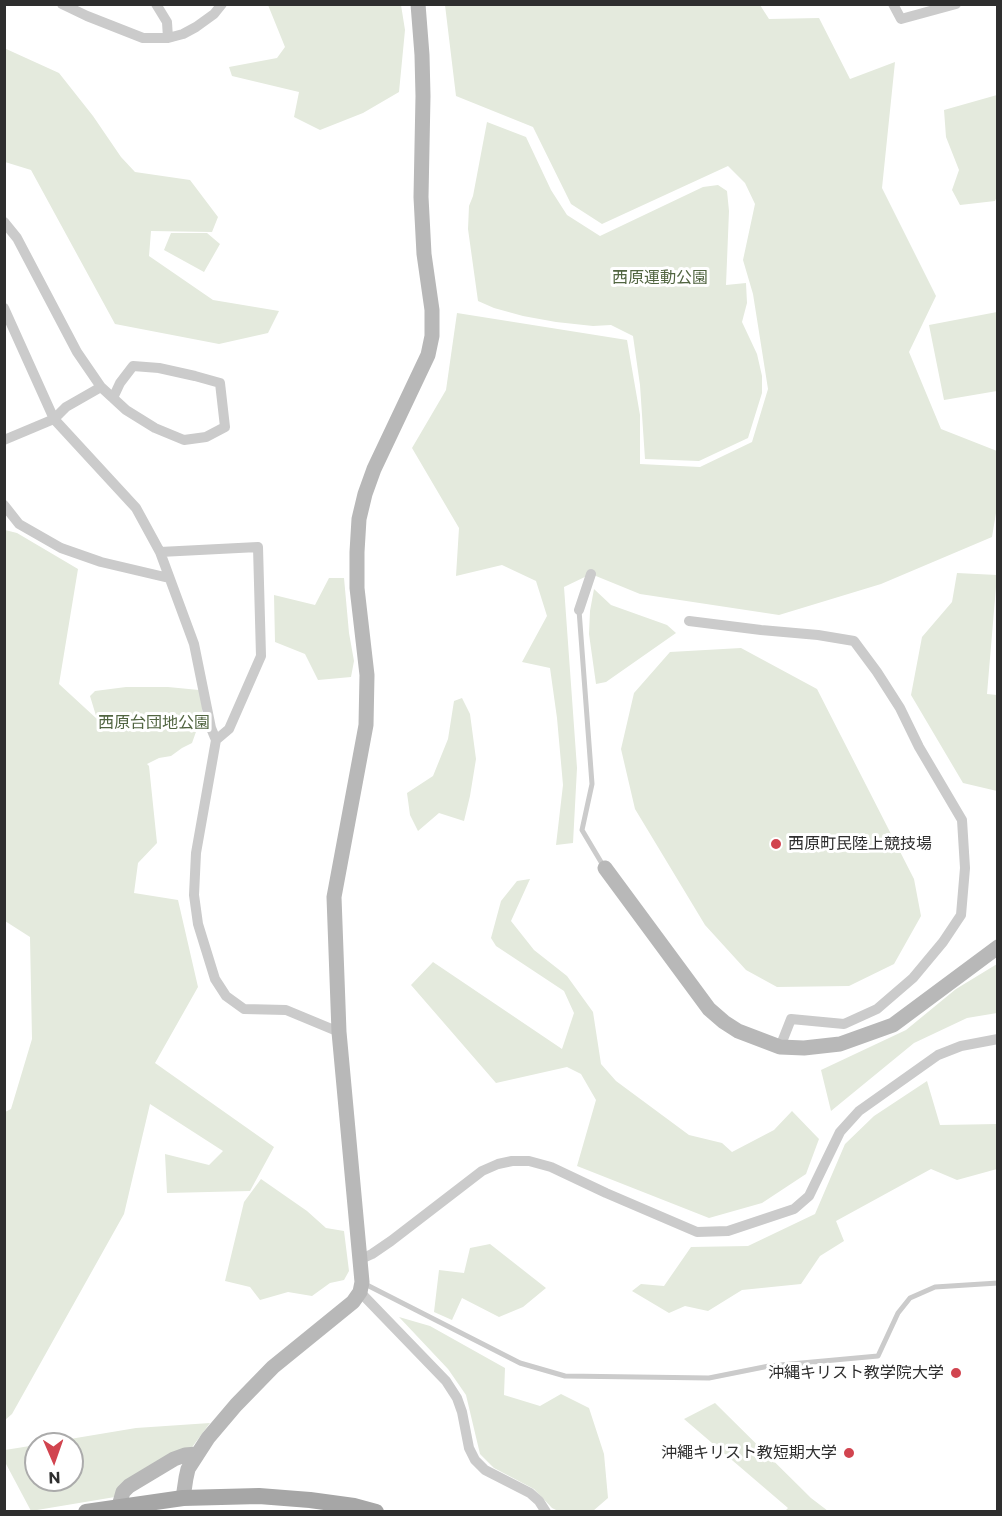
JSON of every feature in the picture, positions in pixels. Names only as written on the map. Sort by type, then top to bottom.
[{"type":"main road","points":[[86,1512],[183,1498],[260,1496],[354,1506],[376,1512]]},
{"type":"street","points":[[62,4],[143,38],[168,38],[183,34],[214,14],[222,4]]},
{"type":"street","points":[[156,4],[167,22],[168,38]]},
{"type":"street","points":[[183,1498],[188,1469],[236,1405],[273,1367],[338,1316],[352,1302],[361,1287],[339,1032],[334,897],[366,725],[366,675],[357,588],[359,519],[374,469],[428,355],[432,336],[432,310],[424,254],[421,197],[423,96],[417,4]]},
{"type":"street","points":[[893,4],[902,19],[956,4]]},
{"type":"street","points":[[4,222],[17,238],[76,352],[101,387],[126,410],[155,428],[184,440],[206,437],[225,427],[220,382],[133,366],[120,383],[113,398]]},
{"type":"street","points":[[4,308],[54,419],[135,508],[160,552],[194,644],[211,728],[216,740],[196,853],[194,895],[198,924],[215,979],[226,996],[244,1009],[286,1010],[339,1032]]},
{"type":"street","points":[[4,440],[54,419],[66,407],[101,387]]},
{"type":"street","points":[[4,505],[19,524],[61,548],[101,562],[169,578]]},
{"type":"street","points":[[160,552],[258,547],[261,656],[229,729],[216,740]]},
{"type":"street","points":[[579,610],[591,574]]},
{"type":"street","points":[[689,621],[854,641],[900,708],[919,747],[962,820],[965,868],[961,915],[943,942],[913,978],[877,1009],[844,1024],[791,1019],[780,1047]]},
{"type":"street","points":[[605,868],[709,1009],[738,1030],[780,1047],[804,1048],[840,1044],[893,1025],[998,946]]},
{"type":"street","points":[[359,1260],[391,1241],[482,1172],[498,1164],[512,1161],[529,1161],[551,1167],[697,1232],[728,1231],[794,1209],[809,1196],[840,1132],[859,1111],[938,1055],[962,1046],[998,1039]]},
{"type":"street","points":[[361,1287],[446,1381],[457,1398],[469,1448],[475,1460],[485,1470],[530,1493],[545,1508],[546,1512]]},
{"type":"street","points":[[119,1506],[123,1492],[129,1486],[174,1459],[197,1454]]},
{"type":"lane","points":[[579,610],[592,784],[582,830],[605,868]]},
{"type":"lane","points":[[361,1287],[520,1363],[565,1376],[709,1378],[769,1366],[878,1356],[898,1313],[910,1298],[935,1287],[998,1283]]},
{"type":"green space","points":[[268,5],[401,5],[405,30],[399,92],[363,113],[320,130],[294,117],[299,92],[232,76],[229,67],[277,58],[285,47]]},
{"type":"green space","points":[[445,5],[760,5],[769,19],[819,18],[850,79],[895,62],[882,188],[936,296],[909,352],[941,429],[997,451],[997,507],[992,537],[881,584],[779,615],[640,594],[591,574],[564,587],[577,768],[573,843],[556,845],[563,785],[550,668],[522,662],[547,616],[536,581],[502,565],[456,576],[459,528],[412,448],[446,390],[457,313],[627,340],[640,415],[640,464],[700,467],[752,442],[768,389],[753,294],[743,260],[755,204],[745,183],[728,166],[602,224],[571,204],[533,127],[456,96]]},
{"type":"green space","points":[[4,48],[59,73],[93,116],[121,157],[135,172],[190,180],[218,217],[212,232],[151,231],[149,256],[213,300],[279,311],[268,333],[219,344],[115,324],[31,170],[5,162]]},
{"type":"green space","points":[[997,95],[997,196],[995,201],[960,205],[952,190],[959,170],[946,137],[944,110]]},
{"type":"green space","name":"西原運動公園","points":[[487,122],[526,137],[551,190],[567,215],[600,236],[703,187],[718,185],[727,191],[729,211],[726,285],[746,283],[747,303],[742,322],[757,354],[762,376],[762,393],[748,438],[699,461],[645,459],[640,385],[633,336],[611,325],[593,326],[556,322],[523,316],[478,301],[468,229],[469,206],[473,196]]},
{"type":"green space","points":[[171,233],[207,233],[220,244],[204,272],[164,250]]},
{"type":"green space","points":[[997,312],[997,391],[944,400],[929,325]]},
{"type":"green space","name":"西原台団地公園","points":[[5,530],[17,533],[78,569],[59,684],[97,719],[90,696],[95,691],[126,687],[199,690],[202,715],[192,743],[171,756],[159,758],[147,764],[157,843],[138,863],[134,893],[178,900],[198,987],[155,1063],[274,1147],[250,1191],[167,1193],[165,1154],[209,1165],[223,1151],[150,1104],[124,1214],[12,1414],[5,1420],[5,1112],[11,1109],[32,1039],[30,937],[5,921]]},
{"type":"green space","points":[[957,573],[997,575],[987,694],[997,695],[997,791],[963,783],[911,695],[922,637],[952,602]]},
{"type":"green space","points":[[329,578],[344,578],[354,661],[351,677],[318,680],[305,654],[275,642],[274,595],[315,605]]},
{"type":"green space","points":[[594,589],[611,605],[667,625],[676,633],[606,682],[596,684],[589,634]]},
{"type":"green space","name":"西原町民陸上競技場","points":[[741,648],[817,689],[914,879],[921,916],[894,964],[849,986],[777,987],[746,970],[705,925],[635,809],[621,749],[634,693],[670,652]]},
{"type":"green space","points":[[462,698],[470,714],[476,759],[464,821],[439,813],[418,831],[410,815],[407,793],[433,776],[448,739],[454,701]]},
{"type":"green space","points":[[530,879],[511,921],[534,950],[567,976],[593,1012],[601,1064],[616,1081],[689,1135],[722,1143],[732,1152],[774,1130],[792,1111],[819,1139],[806,1174],[762,1203],[709,1218],[577,1166],[596,1100],[581,1074],[567,1067],[496,1083],[411,985],[433,962],[562,1049],[574,1013],[564,991],[496,946],[491,938],[501,901],[517,881]]},
{"type":"green space","points":[[997,964],[997,1013],[967,1018],[914,1043],[831,1111],[821,1070],[906,1030],[956,989]]},
{"type":"green space","points":[[927,1081],[940,1125],[997,1124],[997,1169],[957,1180],[931,1169],[836,1221],[844,1241],[820,1256],[801,1284],[742,1290],[708,1311],[685,1306],[669,1313],[632,1291],[641,1284],[664,1286],[691,1247],[748,1246],[815,1214],[845,1144],[874,1116]]},
{"type":"green space","points":[[261,1179],[307,1211],[326,1228],[344,1231],[349,1271],[344,1280],[330,1283],[312,1296],[288,1292],[260,1300],[250,1287],[225,1281],[244,1202]]},
{"type":"green space","points":[[490,1244],[546,1288],[523,1307],[499,1317],[462,1298],[452,1320],[434,1312],[439,1270],[464,1273],[470,1248]]},
{"type":"green space","points":[[399,1317],[430,1326],[505,1368],[504,1395],[540,1406],[561,1394],[589,1408],[604,1454],[608,1498],[593,1511],[558,1511],[552,1508],[534,1489],[494,1468],[480,1454],[466,1395],[448,1369]]},
{"type":"green space","points":[[715,1403],[811,1498],[828,1511],[785,1511],[788,1508],[684,1419]]},
{"type":"green space","points":[[210,1423],[190,1450],[115,1497],[31,1511],[5,1462],[5,1450],[24,1447],[24,1492],[84,1492],[84,1437],[136,1428]]},
{"type":"place","name":"西原町民陸上競技場","points":[[776,844]]},
{"type":"place","name":"沖縄キリスト教学院大学","points":[[956,1373]]},
{"type":"place","name":"沖繩キリスト教短期大学","points":[[849,1453]]}]
